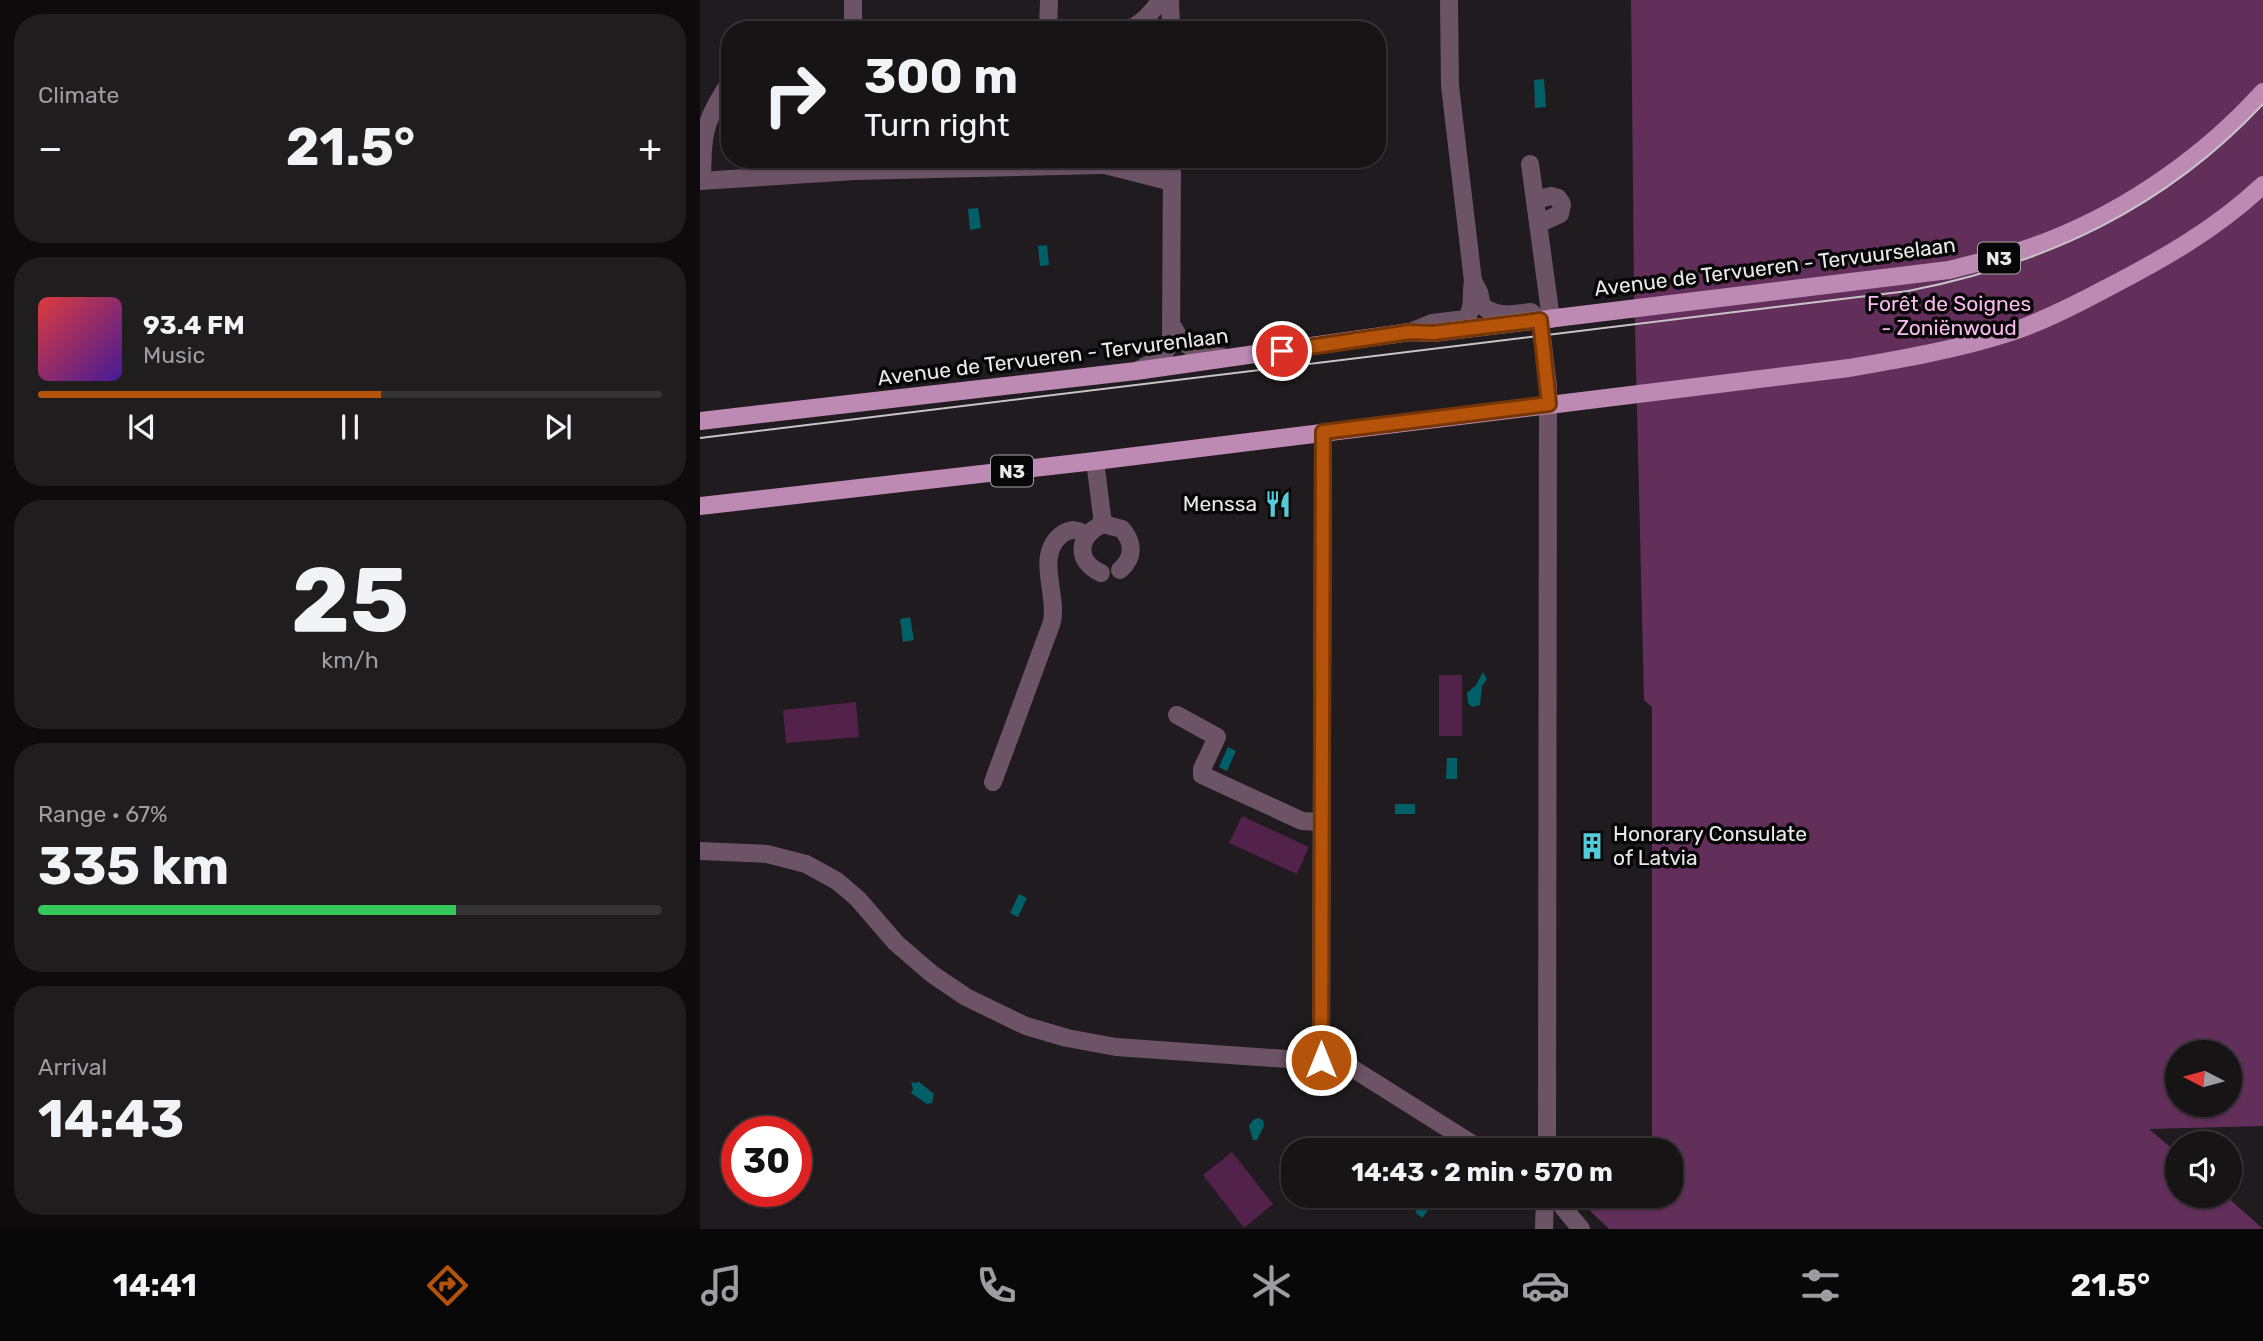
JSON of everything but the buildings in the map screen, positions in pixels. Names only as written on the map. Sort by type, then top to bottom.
[{"type":"main road","name":"Avenue de Tervueren - Tervuurselaan","points":[[1410,332],[1433,333],[1895,278],[1949,270],[2004,257],[2054,239],[2137,194],[2188,161],[2227,129],[2263,92]]},
{"type":"main road","name":"N3","points":[[700,506],[1095,461],[1849,368],[1933,354],[2007,334],[2078,303],[2164,258],[2211,229],[2263,186]]},
{"type":"main road","name":"Avenue de Tervueren - Tervurenlaan","points":[[700,422],[1136,371],[1410,332]]},
{"type":"street","points":[[853,0],[853,21]]},
{"type":"street","points":[[1048,21],[1049,0]]},
{"type":"street","points":[[1142,21],[1161,0]]},
{"type":"street","points":[[1170,0],[1171,21]]},
{"type":"street","points":[[1410,332],[1432,323],[1466,318],[1472,309],[1473,281],[1450,86],[1449,0]]},
{"type":"street","points":[[721,96],[710,113],[703,137],[701,181],[826,168]]},
{"type":"street","points":[[1530,164],[1538,224],[1549,404],[1547,1138]]},
{"type":"street","points":[[1114,168],[1172,182]]},
{"type":"street","points":[[1136,371],[1158,360],[1167,352],[1172,327],[1172,168]]},
{"type":"street","points":[[1535,200],[1551,196],[1558,198],[1562,204],[1560,214],[1538,224]]},
{"type":"street","points":[[1473,281],[1482,306],[1490,311],[1500,315],[1531,312],[1545,319]]},
{"type":"street","points":[[1172,327],[1183,343],[1192,350],[1230,358]]},
{"type":"street","points":[[1321,1060],[1323,432]]},
{"type":"street","points":[[1095,461],[1103,524]]},
{"type":"street","points":[[1101,573],[1092,569],[1083,554],[1083,544],[1087,535],[1103,524],[1122,529],[1131,544],[1131,555],[1120,570]]},
{"type":"street","points":[[993,782],[1052,622],[1055,609],[1048,553],[1053,543],[1070,530],[1076,529],[1087,535]]},
{"type":"street","points":[[1177,715],[1217,737],[1202,769],[1202,775],[1302,821],[1322,822]]},
{"type":"street","points":[[700,851],[767,854],[806,864],[837,881],[858,899],[897,943],[932,974],[967,998],[1026,1026],[1067,1038],[1116,1047],[1344,1063],[1463,1138]]},
{"type":"street","points":[[1544,1229],[1545,1208]]},
{"type":"street","points":[[1564,1208],[1581,1229]]},
{"type":"shaded area","points":[[1439,675],[1462,675],[1462,736],[1439,736]]},
{"type":"shaded area","points":[[856,702],[859,737],[786,743],[783,710]]},
{"type":"shaded area","points":[[1242,816],[1309,847],[1297,874],[1229,843]]},
{"type":"shaded area","points":[[1232,1152],[1273,1204],[1244,1228],[1203,1175]]},
{"type":"green space","name":"Forêt de Soignes - Zoniënwoud","points":[[1631,0],[2263,0],[2263,1126],[2149,1129],[2165,1143],[2165,1208],[2240,1208],[2263,1229],[1609,1229],[1587,1208],[1683,1208],[1683,1138],[1652,1138],[1652,707],[1644,700],[1634,286]]},
{"type":"water","points":[[1544,79],[1546,107],[1535,108],[1534,80]]},
{"type":"water","points":[[978,208],[981,228],[970,230],[968,209]]},
{"type":"water","points":[[1047,245],[1049,265],[1040,266],[1038,246]]},
{"type":"water","points":[[910,617],[914,640],[903,642],[900,619]]},
{"type":"water","points":[[1483,672],[1487,679],[1482,686],[1480,705],[1472,707],[1468,703],[1467,693],[1476,685]]},
{"type":"water","points":[[1228,747],[1236,751],[1227,771],[1219,767]]},
{"type":"water","points":[[1447,758],[1457,758],[1457,779],[1446,779]]},
{"type":"water","points":[[1395,804],[1415,804],[1415,814],[1395,814]]},
{"type":"water","points":[[1019,894],[1027,898],[1018,917],[1010,913]]},
{"type":"water","points":[[918,1081],[934,1094],[932,1103],[927,1104],[911,1093],[911,1082]]},
{"type":"water","points":[[1258,1118],[1263,1120],[1264,1126],[1257,1140],[1253,1140],[1249,1126]]},
{"type":"water","points":[[1418,1208],[1430,1208],[1422,1218],[1415,1212]]},
{"type":"tram line","points":[[700,438],[1908,291],[2008,265],[2101,226],[2144,202],[2186,173],[2226,141],[2263,104]]},
{"type":"place","name":"Menssa","points":[[1278,504]]},
{"type":"place","name":"Honorary Consulate of Latvia","points":[[1592,846]]},
{"type":"route","points":[[1282,351],[1410,332],[1433,333],[1540,320],[1549,404],[1323,432],[1321,1060]]}]
